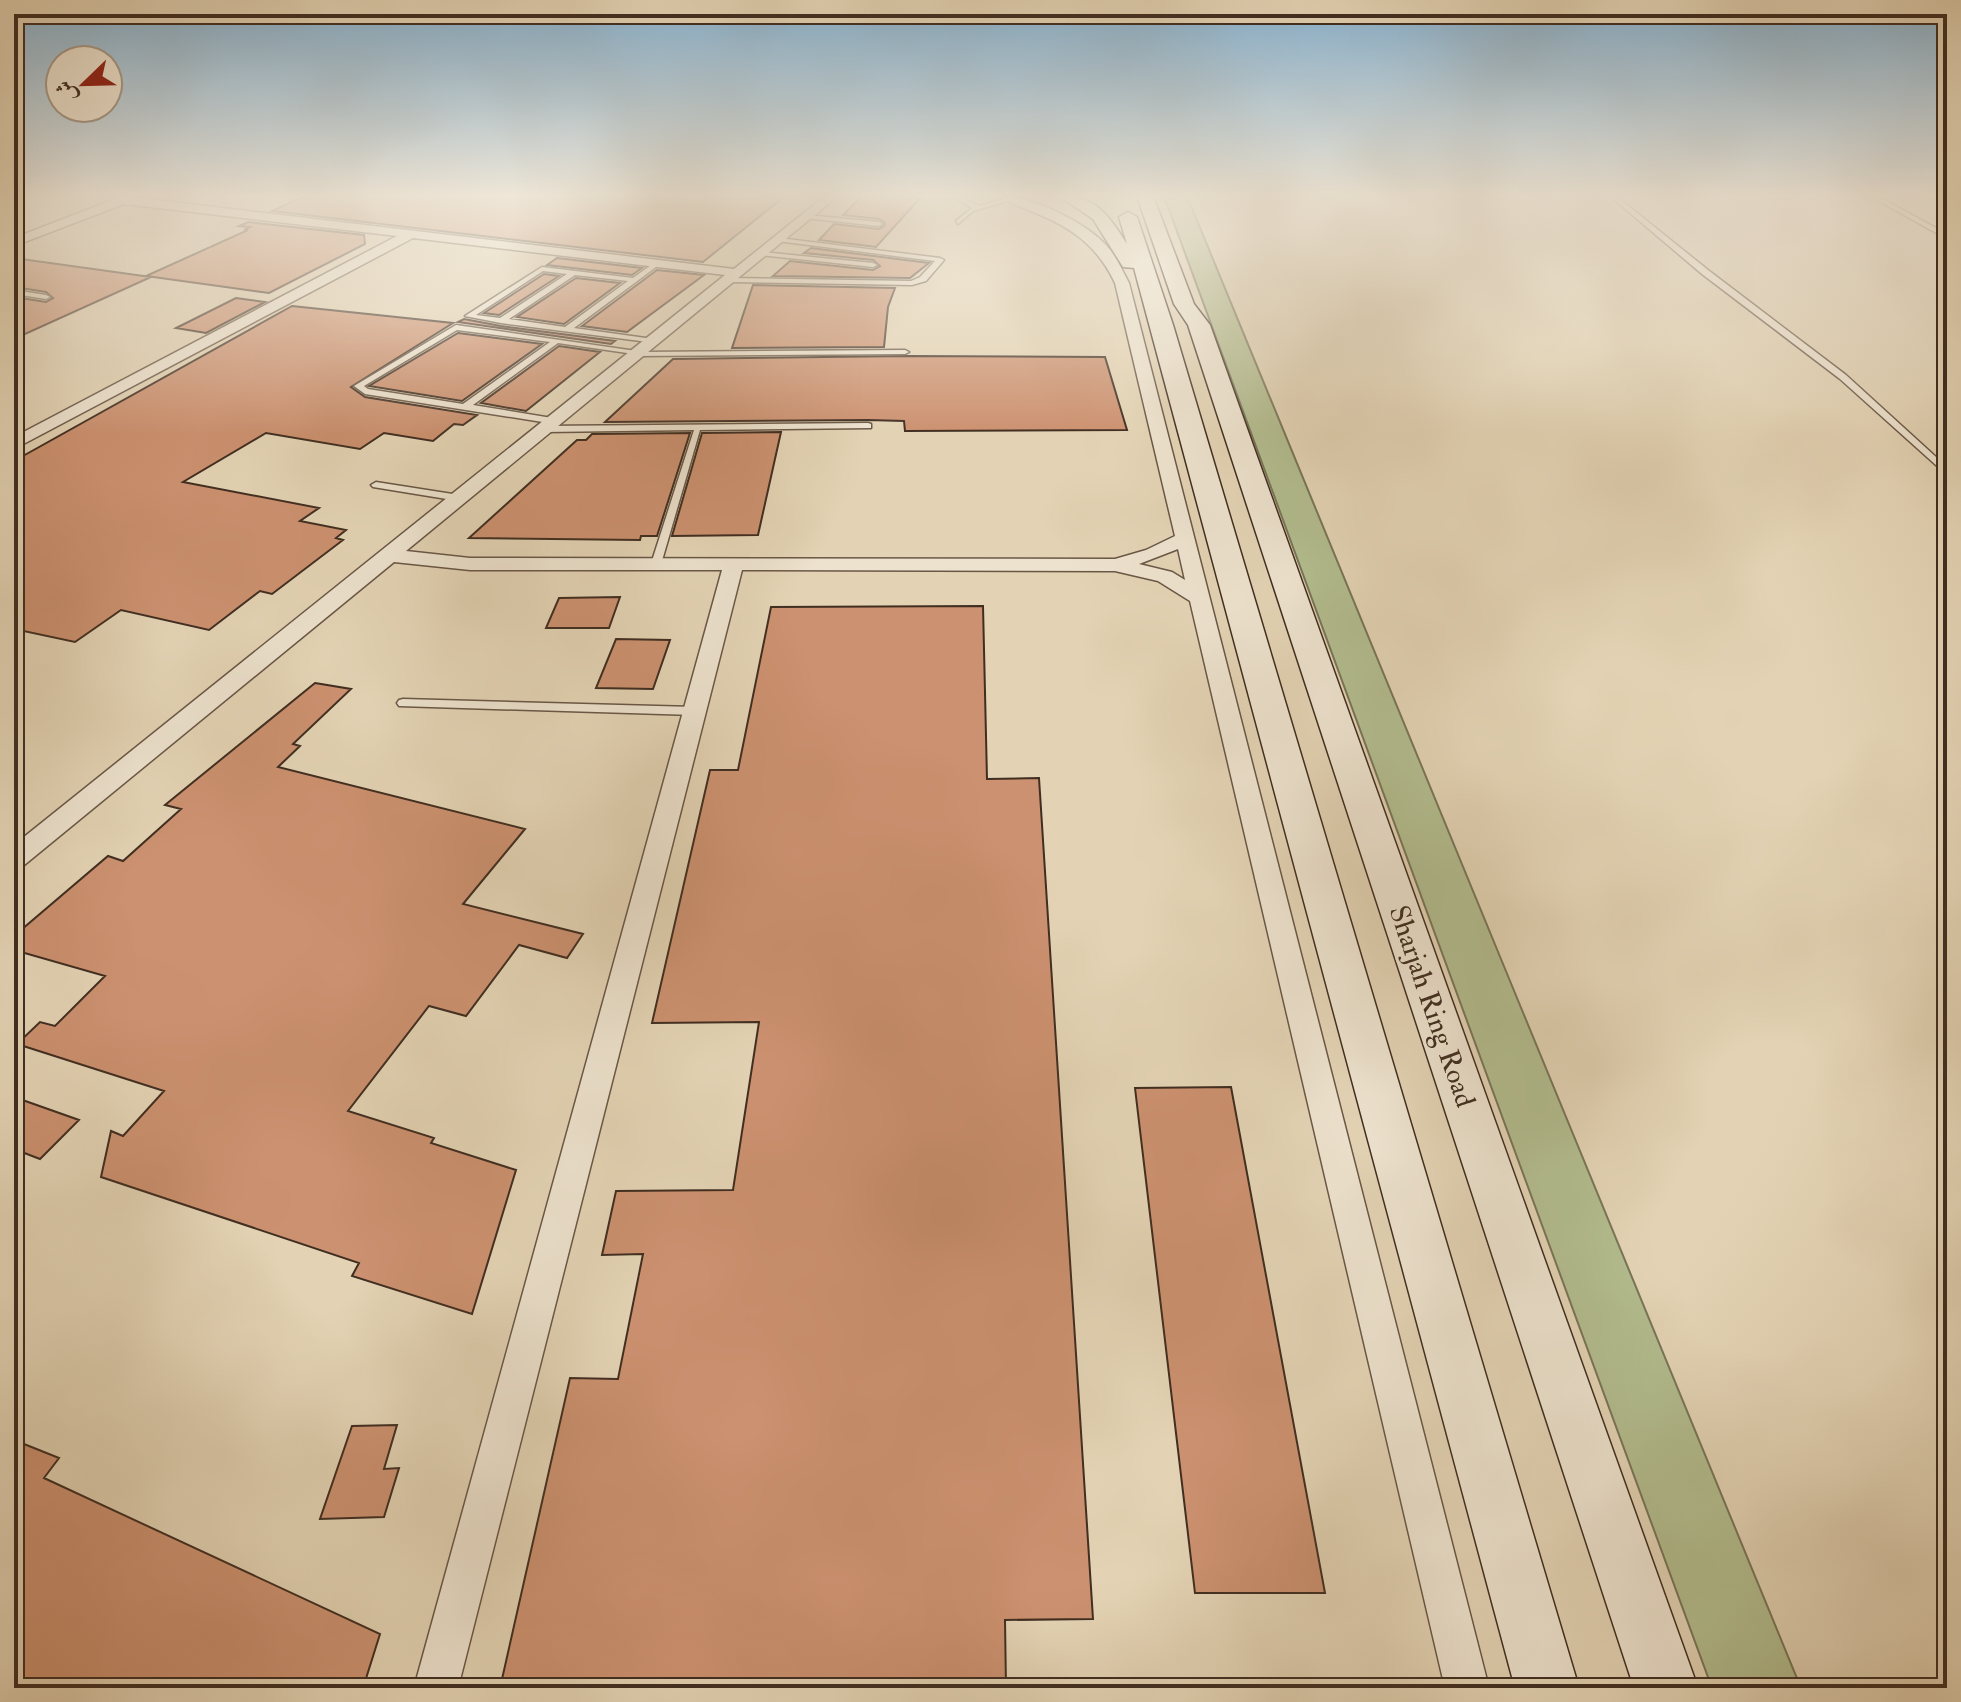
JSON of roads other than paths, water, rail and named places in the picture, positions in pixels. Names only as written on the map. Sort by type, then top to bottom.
[{"type":"street","points":[[14,444],[333,275]]},
{"type":"street","points":[[724,275],[733,277]]},
{"type":"street","points":[[1117,275],[1134,326],[1467,1688]]},
{"type":"street","points":[[1135,275],[1148,306],[1181,325]]},
{"type":"street","points":[[1158,275],[1181,325],[1547,1688]]},
{"type":"street","points":[[1174,275],[1184,304],[1181,325]]},
{"type":"street","points":[[1181,325],[1202,311],[1190,275]]},
{"type":"street","points":[[14,859],[733,277]]},
{"type":"street","name":"Sharjah Ring Road","points":[[1181,325],[1666,1688]]},
{"type":"street","points":[[1115,565],[1153,554],[1184,539]]},
{"type":"street","points":[[388,555],[444,563],[1115,565],[1165,576],[1199,598]]},
{"type":"street","points":[[436,1688],[734,563]]},
{"type":"lane","points":[[529,275],[469,314],[566,330],[643,349]]},
{"type":"lane","points":[[501,321],[570,275]]},
{"type":"lane","points":[[600,275],[634,280]]},
{"type":"lane","points":[[566,330],[640,275]]},
{"type":"lane","points":[[733,277],[912,283],[926,275]]},
{"type":"lane","points":[[1710,275],[1843,377],[1947,472]]},
{"type":"lane","points":[[14,292],[46,297]]},
{"type":"lane","points":[[868,426],[550,425],[466,406],[365,391],[358,386],[453,327],[643,349],[905,352]]},
{"type":"lane","points":[[466,406],[558,340]]},
{"type":"lane","points":[[656,564],[697,432]]},
{"type":"lane","points":[[376,485],[459,498]]},
{"type":"lane","points":[[403,703],[694,711]]}]
